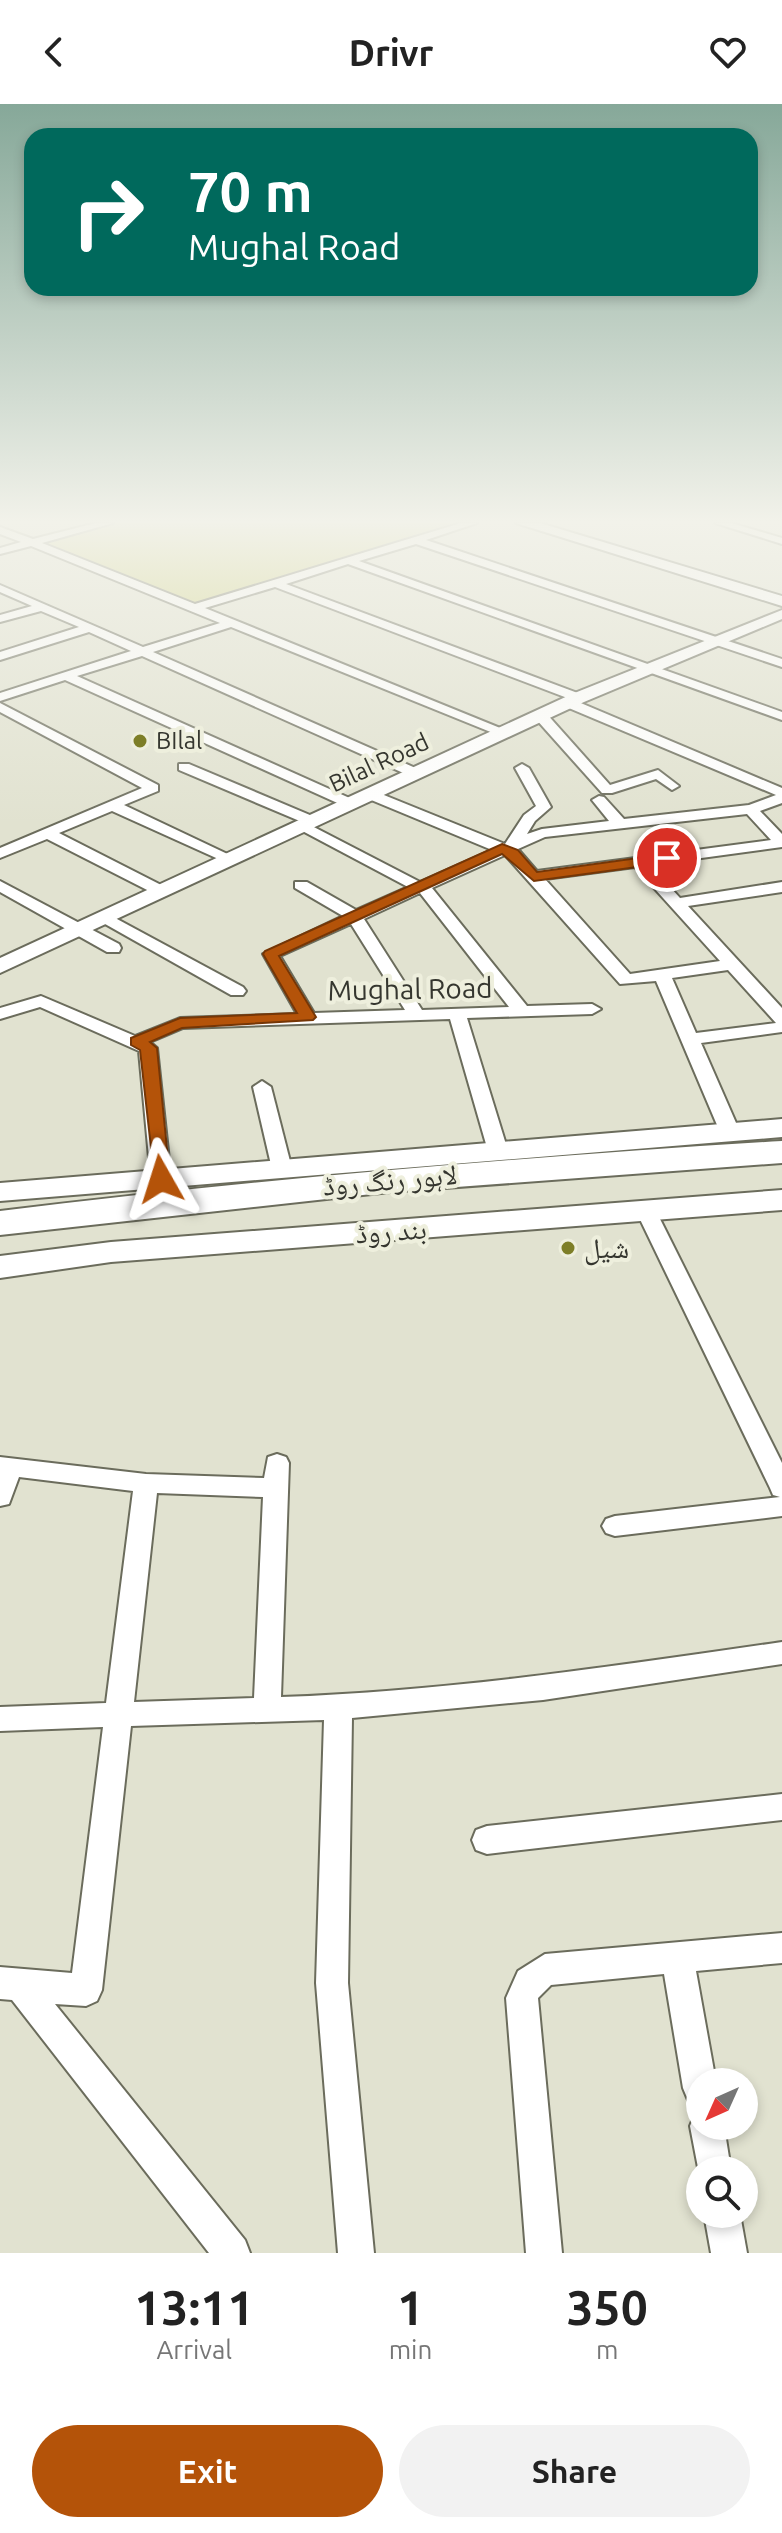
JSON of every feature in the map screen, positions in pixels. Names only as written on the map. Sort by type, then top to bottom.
[{"type":"highway","name":"لاہور رنگ روڈ","points":[[0,1223],[161,1202],[511,1169],[782,1152]]},
{"type":"highway","name":"لاہور رنگ روڈ","points":[[0,1246],[161,1202],[516,1191],[782,1177]]},
{"type":"main road","points":[[0,1192],[161,1202],[282,1169],[782,1128]]},
{"type":"main road","name":"بند روڈ","points":[[0,1267],[111,1252],[782,1200]]},
{"type":"street","points":[[78,623],[415,773]]},
{"type":"street","points":[[0,697],[230,623]]},
{"type":"street","points":[[232,623],[503,732]]},
{"type":"street","points":[[377,623],[573,700],[782,796]]},
{"type":"street","points":[[524,623],[782,716]]},
{"type":"street","points":[[666,623],[782,663]]},
{"type":"street","name":"Bilal Road","points":[[0,966],[573,700],[760,623]]},
{"type":"street","points":[[0,656],[89,628]]},
{"type":"street","points":[[66,676],[349,803]]},
{"type":"street","points":[[0,707],[153,788],[0,853]]},
{"type":"street","points":[[540,715],[607,790],[658,774],[672,786]]},
{"type":"street","points":[[184,767],[306,823],[425,890],[523,1013]]},
{"type":"street","points":[[508,846],[529,818],[544,807],[522,768]]},
{"type":"street","points":[[369,794],[508,846],[626,980],[732,964]]},
{"type":"street","points":[[308,1017],[271,954],[417,886],[542,833],[751,809],[782,796]]},
{"type":"street","points":[[599,800],[620,824]]},
{"type":"street","points":[[112,805],[230,859]]},
{"type":"street","points":[[751,809],[782,843]]},
{"type":"street","points":[[47,833],[161,891]]},
{"type":"street","points":[[534,876],[782,843]]},
{"type":"street","points":[[639,862],[782,1019]]},
{"type":"street","points":[[301,885],[354,916],[417,1015]]},
{"type":"street","points":[[0,886],[113,948]]},
{"type":"street","points":[[676,903],[782,887]]},
{"type":"street","points":[[104,917],[237,991]]},
{"type":"street","points":[[662,974],[730,1132]]},
{"type":"street","points":[[0,1014],[41,1001],[148,1048],[161,1202]]},
{"type":"street","name":"Mughal Road","points":[[137,1041],[180,1023],[592,1009]]},
{"type":"street","points":[[457,1014],[498,1151]]},
{"type":"street","points":[[690,1039],[782,1027]]},
{"type":"street","points":[[262,1087],[282,1169]]},
{"type":"street","points":[[646,1211],[782,1488]]},
{"type":"street","points":[[0,1497],[5,1467],[146,1483],[276,1476],[267,1710]]},
{"type":"street","points":[[10,1984],[86,1990],[146,1483]]},
{"type":"street","points":[[615,1526],[782,1506]]},
{"type":"street","points":[[0,1719],[338,1707],[543,1688],[782,1653]]},
{"type":"street","points":[[338,1707],[332,1983],[356,2253]]},
{"type":"street","points":[[487,1840],[782,1807]]},
{"type":"street","points":[[544,2253],[522,1998],[529,1982],[545,1970],[782,1948]]},
{"type":"street","points":[[677,1956],[697,2068]]},
{"type":"street","points":[[10,1984],[232,2253]]},
{"type":"street","points":[[725,2228],[729,2253]]},
{"type":"place","name":"BIlal","points":[[140,741]]},
{"type":"place","name":"شیل","points":[[568,1248]]},
{"type":"route","points":[[161,1179],[148,1048],[137,1041],[180,1023],[308,1017],[271,954],[502,849],[513,853],[534,876],[667,858]]}]
